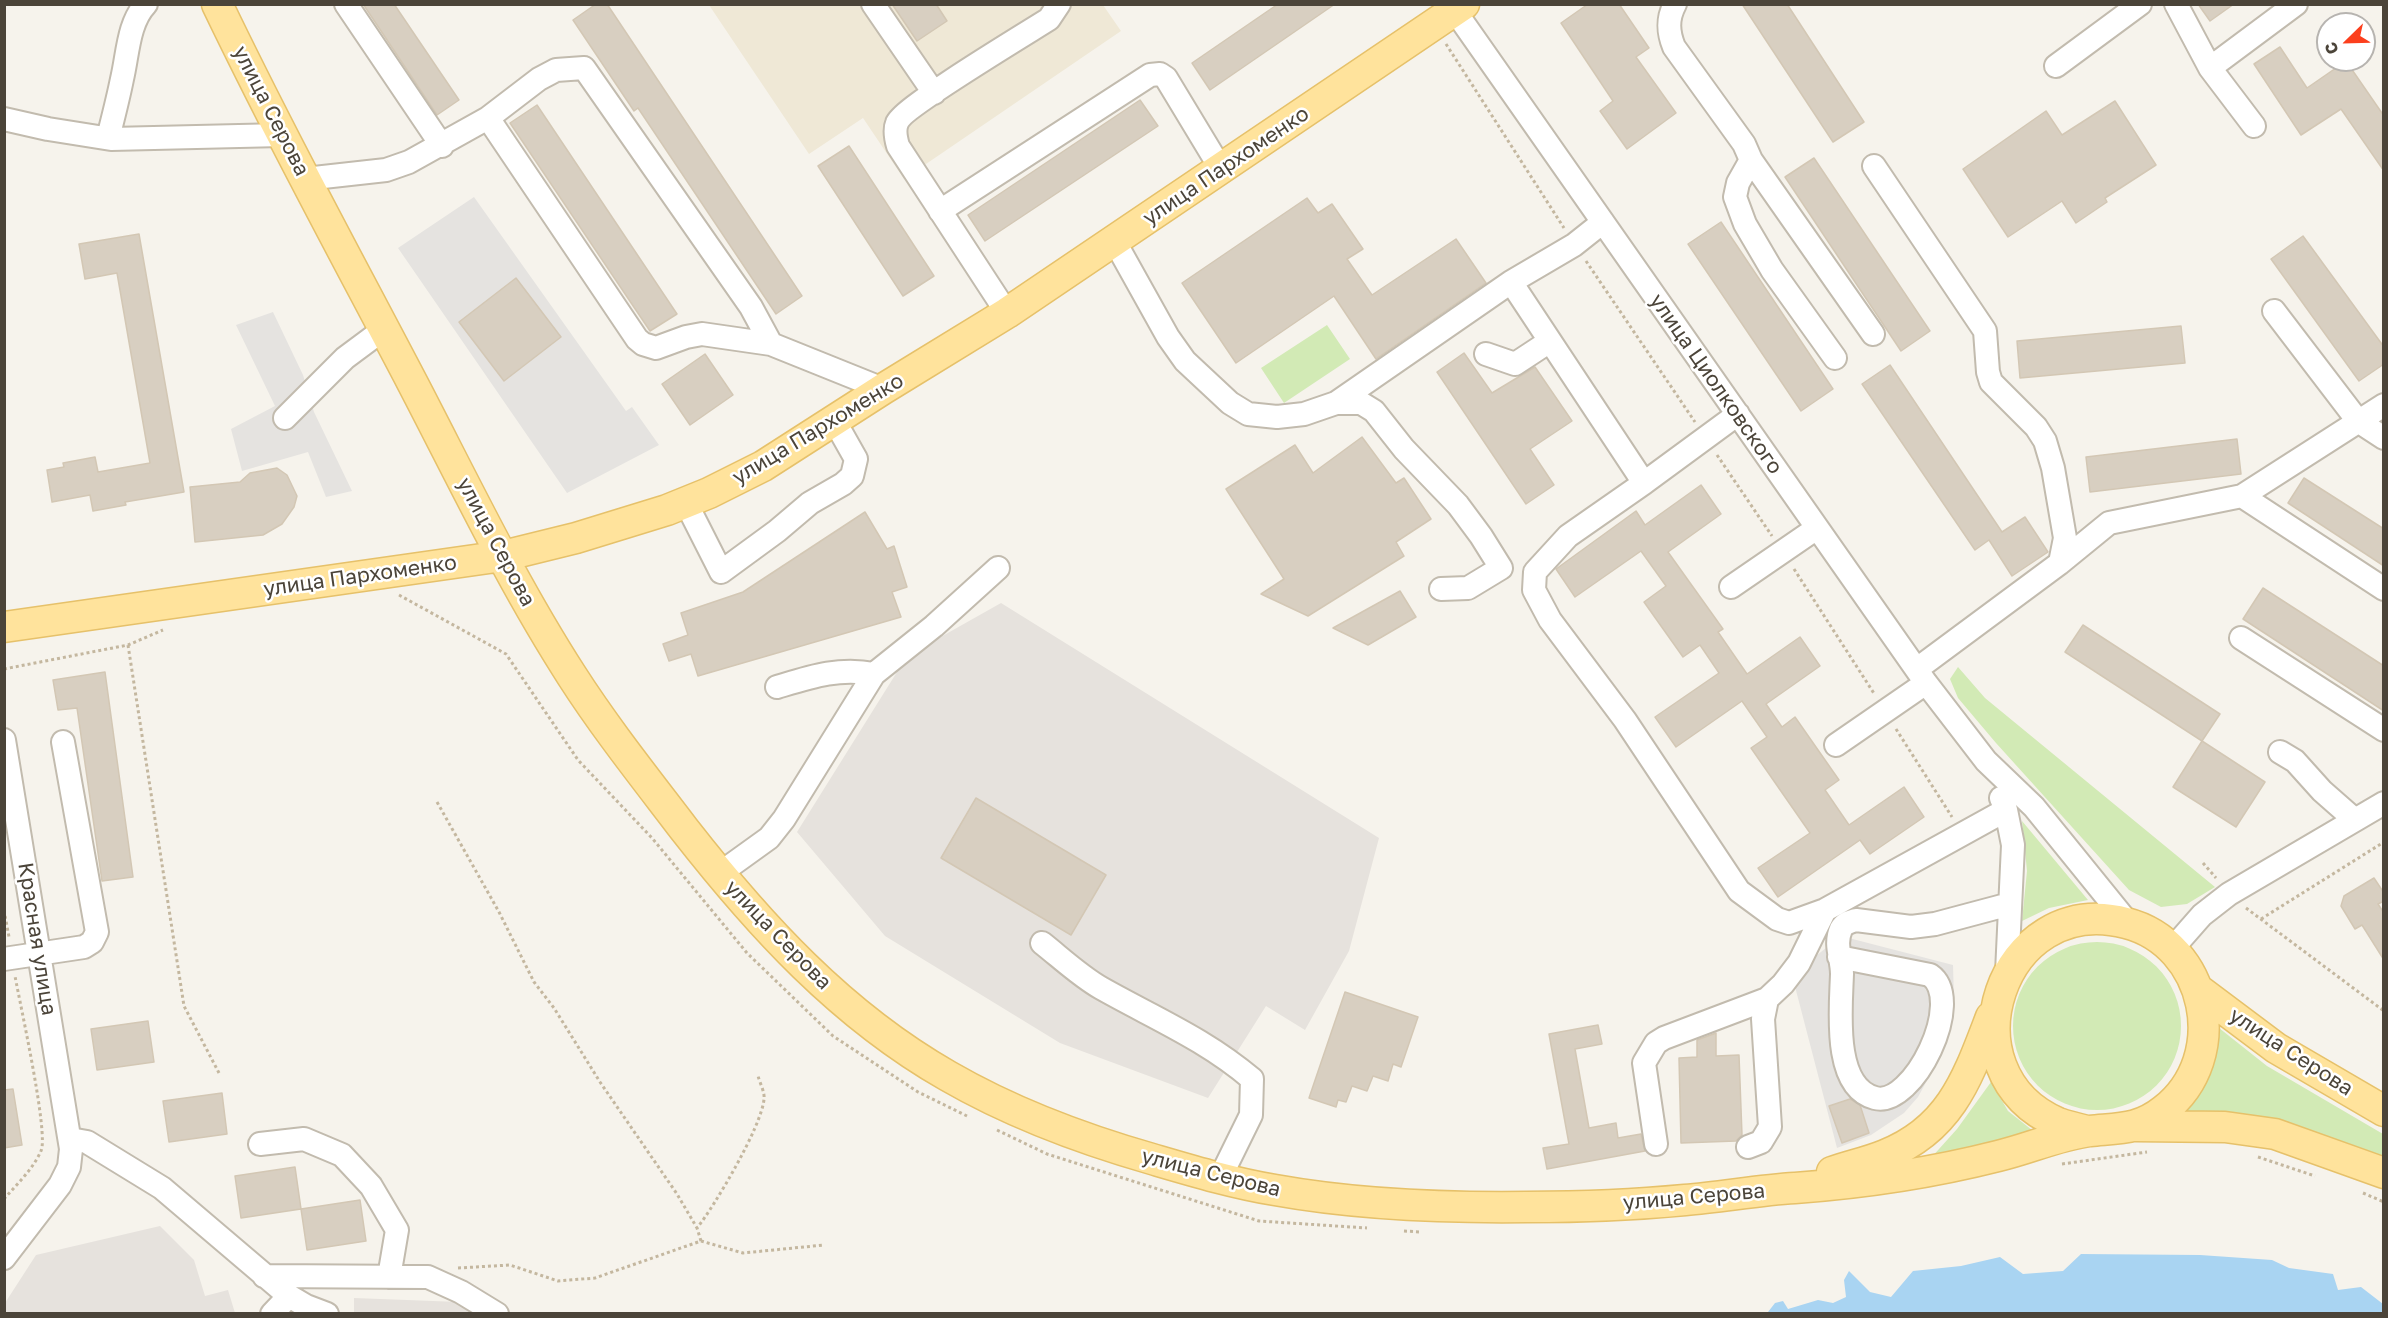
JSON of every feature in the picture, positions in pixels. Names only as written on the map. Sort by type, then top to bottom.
[{"type":"main road","name":"улица Серова","points":[[217,4],[282,135],[503,556],[545,633],[603,723],[719,874],[779,942],[852,1010],[942,1073],[986,1096],[1068,1133],[1220,1178],[1276,1190],[1418,1206],[1627,1204],[1848,1185],[1994,1157],[2088,1131]]},
{"type":"main road","name":"улица Пархоменко","points":[[4,627],[503,556],[576,538],[686,503],[763,466],[1007,313],[1115,242],[1451,11]]},
{"type":"main road","points":[[2133,1126],[2163,1111],[2171,1103],[2186,1087],[2201,1057],[2206,1024],[2200,991],[2173,948],[2154,934],[2128,923],[2100,919],[2073,922],[2047,933],[2025,950],[2007,972],[1995,1005],[1994,1035],[2000,1063],[2014,1089],[2035,1109],[2060,1124],[2088,1131],[2111,1131],[2133,1126],[2193,1126],[2275,1134],[2384,1173]]},
{"type":"main road","name":"улица Серова","points":[[2200,991],[2276,1048],[2384,1111]]},
{"type":"main road","name":"улица Серова","points":[[1795,1188],[1811,1178],[1884,1156],[1909,1144],[1932,1125],[1956,1099],[1968,1077],[1995,1005]]},
{"type":"street","points":[[108,138],[123,77],[129,40],[139,12],[146,4]]},
{"type":"street","points":[[346,4],[442,146]]},
{"type":"street","points":[[873,4],[934,93]]},
{"type":"street","points":[[1007,313],[898,146],[895,132],[901,117],[934,93],[1048,20],[1059,4]]},
{"type":"street","points":[[1675,4],[1669,20],[1668,34],[1674,47],[1744,144],[1751,160],[1873,334]]},
{"type":"street","points":[[2056,66],[2140,4]]},
{"type":"street","points":[[2176,4],[2210,68],[2254,126]]},
{"type":"street","points":[[2210,68],[2296,4]]},
{"type":"street","name":"улица Циолковского","points":[[1451,11],[1603,222],[1922,676],[1986,761],[2034,807],[2128,923]]},
{"type":"street","points":[[305,179],[386,170],[442,146],[488,118],[540,79],[556,70],[584,68],[751,307],[771,344]]},
{"type":"street","points":[[940,210],[1150,75],[1160,74],[1166,78],[1221,169]]},
{"type":"street","points":[[488,118],[637,339],[644,344],[656,348],[662,347],[686,337],[702,334],[771,344],[883,389]]},
{"type":"street","points":[[4,119],[48,129],[108,138],[282,135]]},
{"type":"street","points":[[1751,160],[1738,183],[1735,197],[1745,224],[1772,270],[1835,358]]},
{"type":"street","points":[[1874,166],[1985,331],[1988,372],[1991,382],[2036,427],[2045,441],[2057,488],[2065,538],[2060,563]]},
{"type":"street","points":[[1115,242],[1168,338],[1185,361],[1230,403],[1248,414],[1277,417],[1304,414],[1336,403],[1511,282],[1574,245],[1603,222]]},
{"type":"street","points":[[1511,282],[1644,483]]},
{"type":"street","points":[[2274,311],[2358,422],[2384,438]]},
{"type":"street","points":[[285,418],[345,358],[384,329]]},
{"type":"street","points":[[1486,354],[1515,364],[1550,341]]},
{"type":"street","points":[[1336,403],[1361,403],[1374,411],[1404,449],[1458,506],[1481,536],[1501,568]]},
{"type":"street","points":[[1836,745],[1885,712],[1922,676],[2109,523],[2242,496],[2384,405]]},
{"type":"street","points":[[1738,414],[1568,536],[1535,572],[1534,590],[1550,620],[1625,720],[1739,891],[1777,919],[1789,923],[1825,910],[2006,810]]},
{"type":"street","points":[[686,503],[721,572],[777,531],[803,508],[852,476],[856,459],[834,420]]},
{"type":"street","points":[[2242,496],[2384,589]]},
{"type":"street","points":[[1731,587],[1817,528]]},
{"type":"street","points":[[719,874],[770,838],[874,674],[934,626],[998,568]]},
{"type":"street","points":[[1441,589],[1467,588],[1501,568],[1535,572]]},
{"type":"street","points":[[2241,638],[2384,730]]},
{"type":"street","points":[[777,687],[828,672],[858,671],[874,674]]},
{"type":"street","name":"Красная улица","points":[[4,740],[70,1139],[69,1167],[60,1185],[4,1258]]},
{"type":"street","points":[[8,959],[84,947],[92,942],[97,932],[63,742]]},
{"type":"street","points":[[2280,752],[2295,761],[2322,791],[2355,820]]},
{"type":"street","name":"улица Циолковского","points":[[1986,761],[2006,810],[2013,845],[2007,972]]},
{"type":"street","points":[[2173,948],[2202,915],[2229,894],[2384,803]]},
{"type":"street","points":[[1839,957],[1930,975],[1938,981],[1942,993],[1942,1010],[1936,1041],[1909,1081],[1895,1095],[1887,1099],[1876,1099],[1864,1094],[1854,1083],[1846,1060],[1841,1039],[1839,1011],[1842,971],[1839,957],[1837,946],[1840,932],[1848,922],[1856,920],[1911,927],[1935,924],[2010,904]]},
{"type":"street","points":[[1656,1144],[1644,1063],[1656,1043],[1767,999],[1783,984],[1799,963],[1825,910]]},
{"type":"street","points":[[1042,944],[1099,987],[1170,1023],[1232,1062],[1252,1079],[1251,1115],[1220,1178]]},
{"type":"street","points":[[1748,1147],[1761,1142],[1770,1127],[1763,1019],[1767,999]]},
{"type":"street","points":[[70,1139],[87,1142],[162,1188],[289,1296],[327,1314]]},
{"type":"street","points":[[260,1144],[304,1139],[342,1155],[371,1186],[397,1230],[389,1277]]},
{"type":"street","points":[[264,1276],[428,1277],[461,1292],[497,1314]]},
{"type":"street","points":[[272,1314],[289,1296]]},
{"type":"path","points":[[1451,11],[1574,245],[1782,552],[1963,834]]},
{"type":"path","points":[[128,645],[184,1006],[219,1073]]},
{"type":"path","points":[[437,802],[499,912],[534,982],[554,1008],[600,1082],[677,1194],[697,1228],[701,1241]]},
{"type":"path","points":[[2260,919],[2384,842]]},
{"type":"path","points":[[2204,863],[2229,894],[2384,1011]]},
{"type":"path","points":[[4,910],[8,959],[41,1121],[42,1149],[30,1169],[4,1199]]},
{"type":"path","points":[[697,1228],[710,1211],[753,1131],[764,1099],[758,1076]]},
{"type":"path","points":[[428,1277],[462,1267],[510,1265],[558,1281],[594,1278],[701,1241],[743,1253],[824,1245]]},
{"type":"shaded area","points":[[709,5],[1103,5],[1121,31],[904,179],[863,118],[809,154]]},
{"type":"shaded area","points":[[474,197],[626,411],[632,407],[659,445],[567,493],[398,248]]},
{"type":"shaded area","points":[[273,312],[303,375],[314,412],[352,491],[326,497],[308,452],[242,471],[231,429],[275,406],[236,325]]},
{"type":"shaded area","points":[[1001,603],[1379,838],[1349,951],[1305,1030],[1266,1006],[1208,1098],[1060,1043],[885,936],[797,832],[907,656]]},
{"type":"shaded area","points":[[1841,936],[1953,965],[1954,999],[1950,1027],[1941,1055],[1918,1097],[1904,1113],[1871,1135],[1837,1148],[1792,975]]},
{"type":"shaded area","points":[[160,1226],[194,1260],[205,1296],[228,1290],[235,1313],[5,1313],[5,1303],[36,1255]]},
{"type":"shaded area","points":[[354,1298],[459,1302],[473,1313],[354,1314]]},
{"type":"green space","points":[[1327,325],[1350,359],[1284,403],[1261,368]]},
{"type":"green space","points":[[1958,667],[1985,698],[2215,887],[2187,904],[2161,907],[2129,890],[1958,698],[1950,679]]},
{"type":"green space","points":[[2022,821],[2088,900],[2049,908],[2022,921],[2027,871]]},
{"type":"green space","points":[[2097,942],[2129,948],[2144,956],[2156,967],[2167,979],[2175,994],[2181,1026],[2175,1058],[2167,1073],[2156,1085],[2144,1096],[2129,1104],[2097,1110],[2065,1104],[2050,1096],[2038,1085],[2027,1073],[2019,1058],[2013,1026],[2019,994],[2027,979],[2038,967],[2050,956],[2065,948]]},
{"type":"green space","points":[[2214,1024],[2267,1066],[2383,1134],[2383,1164],[2178,1112]]},
{"type":"green space","points":[[1991,1082],[2008,1111],[2037,1134],[1930,1159],[1957,1129]]},
{"type":"water","points":[[2081,1254],[2200,1255],[2272,1260],[2289,1268],[2333,1274],[2338,1290],[2361,1287],[2383,1304],[2383,1313],[1764,1313],[1768,1312],[1775,1303],[1783,1301],[1788,1309],[1818,1300],[1833,1303],[1846,1297],[1844,1280],[1849,1271],[1870,1292],[1891,1297],[1913,1271],[1961,1266],[2000,1257],[2023,1274],[2063,1271]]},
{"type":"building","points":[[363,4],[394,4],[459,100],[437,115]]},
{"type":"building","points":[[596,4],[607,4],[802,296],[776,314],[638,108],[634,111],[573,20]]},
{"type":"building","points":[[892,4],[936,4],[947,21],[917,41]]},
{"type":"building","points":[[1278,4],[1335,4],[1210,90],[1192,63]]},
{"type":"building","points":[[1588,4],[1619,4],[1649,48],[1636,57],[1676,113],[1627,149],[1600,111],[1613,101],[1561,23]]},
{"type":"building","points":[[1742,4],[1787,4],[1864,122],[1833,142]]},
{"type":"building","points":[[2198,4],[2234,4],[2210,21]]},
{"type":"building","points":[[2280,47],[2307,88],[2330,72],[2354,72],[2384,116],[2384,171],[2341,109],[2301,135],[2254,64]]},
{"type":"building","points":[[1140,100],[1158,126],[985,241],[968,215]]},
{"type":"building","points":[[2115,101],[2156,165],[2105,198],[2107,202],[2076,223],[2062,201],[2008,237],[1963,169],[2046,111],[2062,135]]},
{"type":"building","points":[[537,105],[677,314],[650,331],[510,123]]},
{"type":"building","points":[[849,146],[934,276],[903,296],[818,166]]},
{"type":"building","points":[[1814,158],[1930,331],[1901,351],[1785,177]]},
{"type":"building","points":[[1307,198],[1318,213],[1332,204],[1363,249],[1347,259],[1372,295],[1456,239],[1486,283],[1376,359],[1334,296],[1236,363],[1182,283]]},
{"type":"building","points":[[1721,222],[1833,389],[1801,411],[1688,244]]},
{"type":"building","points":[[139,234],[184,492],[125,502],[126,505],[93,511],[90,495],[52,502],[47,470],[64,467],[63,463],[95,457],[98,472],[150,463],[117,273],[85,279],[79,244]]},
{"type":"building","points":[[2303,236],[2384,347],[2384,364],[2359,381],[2271,259]]},
{"type":"building","points":[[516,278],[561,337],[504,381],[459,322]]},
{"type":"building","points":[[2181,326],[2185,363],[2020,378],[2017,341]]},
{"type":"building","points":[[1464,353],[1492,393],[1535,367],[1572,421],[1530,449],[1554,485],[1526,504],[1437,372]]},
{"type":"building","points":[[705,354],[733,395],[690,425],[662,384]]},
{"type":"building","points":[[1890,365],[2002,532],[2025,517],[2048,552],[2012,576],[1989,540],[1975,550],[1862,384]]},
{"type":"building","points":[[1362,437],[1396,483],[1404,478],[1431,519],[1396,542],[1404,556],[1308,616],[1261,594],[1284,579],[1226,489],[1295,445],[1313,473]]},
{"type":"building","points":[[2237,439],[2241,474],[2090,492],[2086,457]]},
{"type":"building","points":[[277,468],[287,475],[297,496],[294,507],[282,524],[263,535],[195,542],[190,487],[240,482],[250,473]]},
{"type":"building","points":[[2304,478],[2384,529],[2384,566],[2288,503]]},
{"type":"building","points":[[1701,485],[1721,514],[1668,552],[1723,629],[1718,632],[1747,674],[1800,637],[1820,666],[1766,704],[1782,727],[1795,717],[1839,780],[1825,790],[1849,825],[1904,787],[1924,817],[1870,854],[1860,840],[1778,897],[1758,868],[1810,833],[1751,748],[1767,737],[1742,701],[1676,747],[1655,717],[1719,673],[1700,645],[1683,657],[1644,602],[1666,586],[1641,551],[1575,597],[1556,569],[1636,511],[1645,525]]},
{"type":"building","points":[[865,512],[887,549],[894,546],[907,587],[892,592],[901,617],[698,676],[691,654],[669,661],[663,644],[688,635],[681,613],[743,592]]},
{"type":"building","points":[[2263,588],[2384,666],[2384,711],[2243,619]]},
{"type":"building","points":[[1400,591],[1416,617],[1368,645],[1333,628]]},
{"type":"building","points":[[2083,625],[2220,714],[2202,741],[2065,652]]},
{"type":"building","points":[[105,672],[133,877],[102,881],[77,708],[58,710],[53,680]]},
{"type":"building","points":[[2202,741],[2265,782],[2236,827],[2173,787]]},
{"type":"building","points":[[976,798],[1106,875],[1071,935],[941,858]]},
{"type":"building","points":[[2374,878],[2384,893],[2384,901],[2378,904],[2384,913],[2384,960],[2362,925],[2355,929],[2341,906],[2344,896]]},
{"type":"building","points":[[1345,992],[1418,1017],[1401,1067],[1393,1064],[1388,1081],[1373,1076],[1367,1091],[1352,1086],[1346,1102],[1338,1100],[1336,1107],[1309,1098]]},
{"type":"building","points":[[148,1021],[154,1062],[97,1070],[91,1029]]},
{"type":"building","points":[[1598,1025],[1602,1044],[1575,1049],[1589,1128],[1616,1123],[1618,1138],[1641,1134],[1645,1151],[1547,1169],[1543,1148],[1569,1144],[1549,1034]]},
{"type":"building","points":[[1716,1033],[1716,1056],[1739,1055],[1742,1135],[1736,1141],[1681,1143],[1679,1058],[1697,1057],[1697,1040]]},
{"type":"building","points":[[13,1089],[22,1145],[4,1148],[4,1090]]},
{"type":"building","points":[[222,1093],[227,1134],[169,1142],[163,1101]]},
{"type":"building","points":[[1850,1099],[1860,1105],[1869,1133],[1842,1143],[1829,1106]]},
{"type":"building","points":[[295,1167],[301,1209],[241,1218],[235,1176]]},
{"type":"building","points":[[360,1200],[366,1241],[307,1250],[301,1209]]}]
